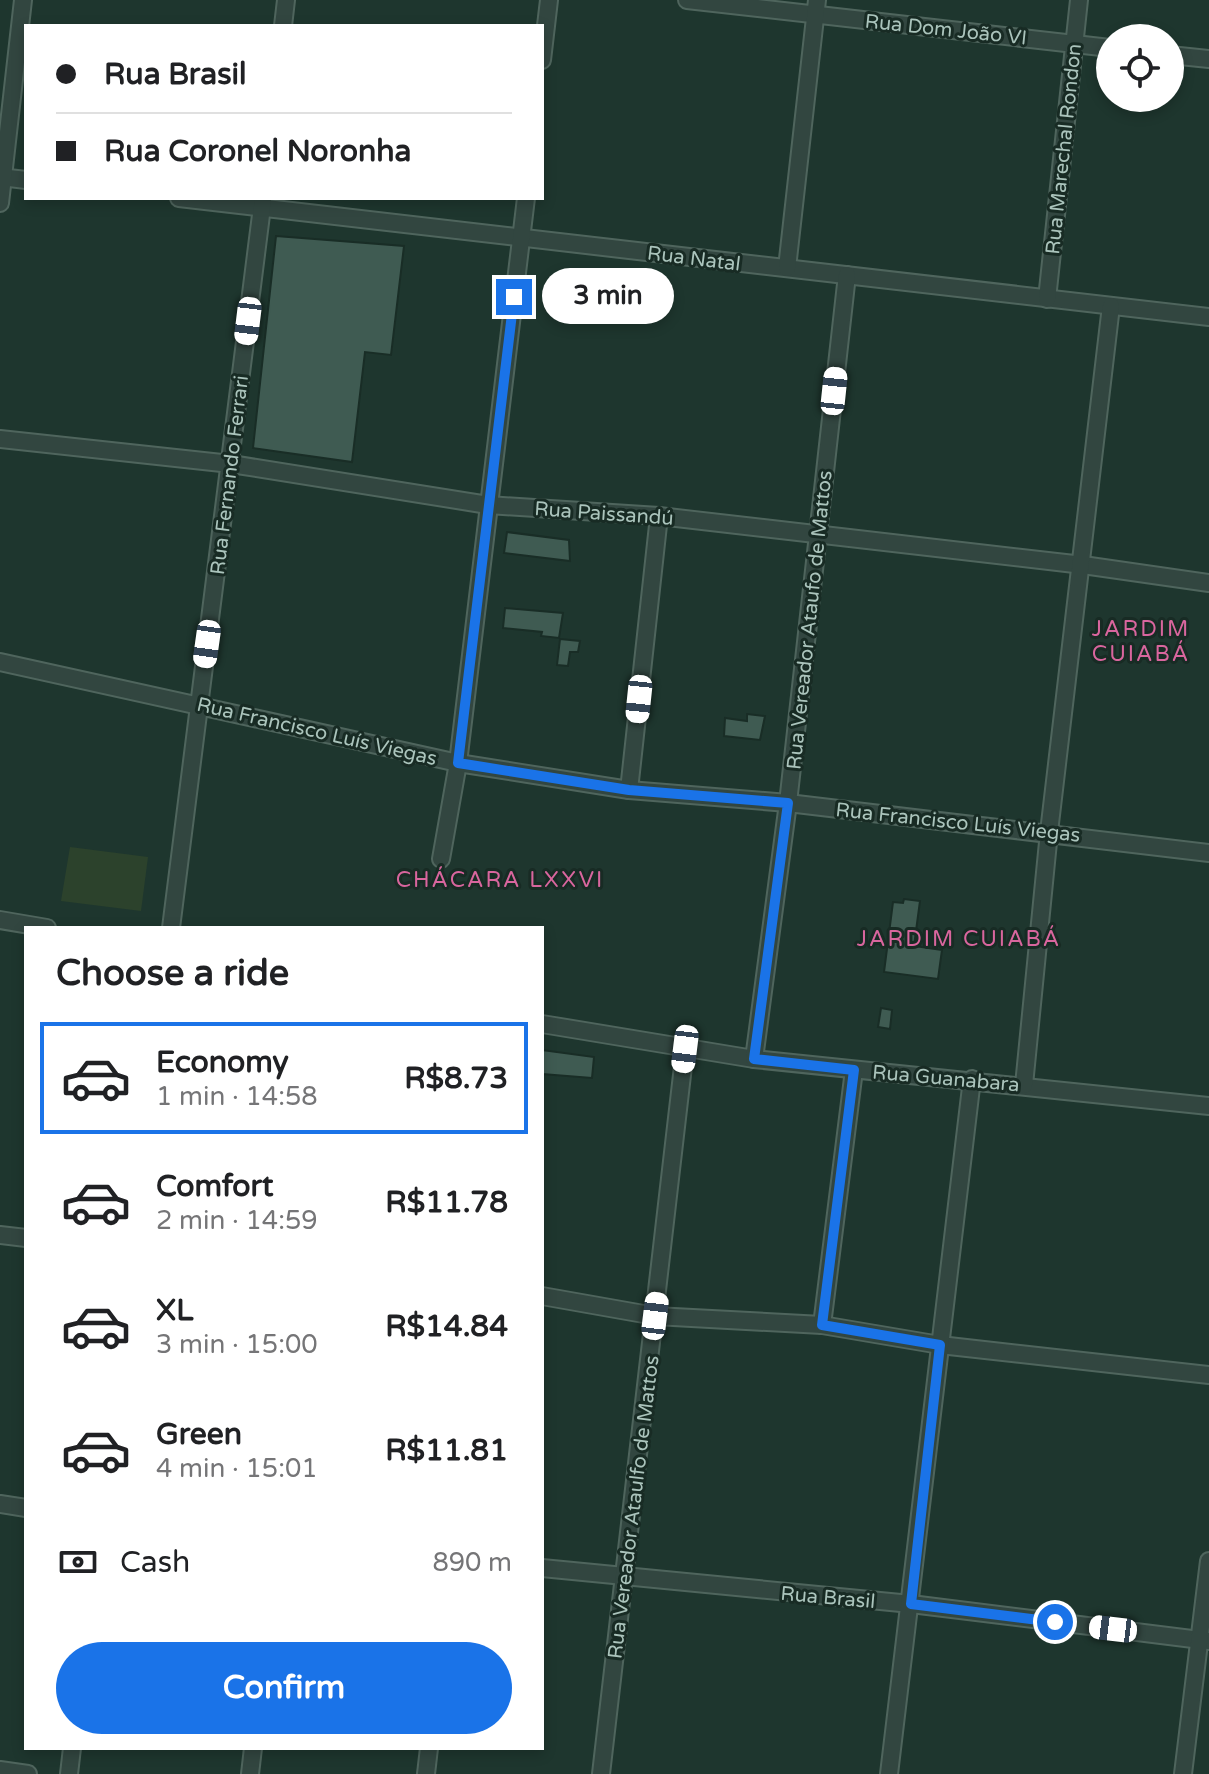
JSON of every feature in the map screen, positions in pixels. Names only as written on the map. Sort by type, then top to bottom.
[{"type":"street","points":[[0,203],[23,0]]},
{"type":"street","points":[[283,24],[286,0]]},
{"type":"street","points":[[544,43],[549,0]]},
{"type":"street","name":"Rua Dom João VI","points":[[687,0],[816,7],[1096,46]]},
{"type":"street","name":"Rua Marechal Rondon","points":[[1047,299],[1079,0]]},
{"type":"street","points":[[787,268],[816,7]]},
{"type":"street","points":[[1184,56],[1209,59]]},
{"type":"street","points":[[2,177],[24,180]]},
{"type":"street","name":"Rua Natal","points":[[213,200],[263,203],[521,238],[1209,317]]},
{"type":"street","points":[[441,859],[458,763],[526,200]]},
{"type":"street","name":"Rua Fernando Ferrari","points":[[171,926],[263,203]]},
{"type":"street","name":"Rua Vereador Ataufo de Mattos","points":[[754,1059],[788,803],[847,275]]},
{"type":"street","points":[[1024,1085],[1049,832],[1083,565],[1111,306]]},
{"type":"street","name":"Rua Paissandú","points":[[0,439],[231,464],[488,505],[659,516],[1083,565],[1209,583]]},
{"type":"street","points":[[629,790],[659,516]]},
{"type":"street","name":"Rua Francisco Luís Viegas","points":[[0,662],[458,763],[629,790],[788,803],[1209,853]]},
{"type":"street","points":[[0,920],[35,926]]},
{"type":"street","name":"Rua Guanabara","points":[[544,1024],[754,1059],[972,1079],[1209,1106]]},
{"type":"street","name":"Rua Vereador Ataulfo de Mattos","points":[[601,1774],[685,1049]]},
{"type":"street","points":[[822,1325],[854,1070]]},
{"type":"street","points":[[889,1774],[972,1079]]},
{"type":"street","points":[[0,1235],[24,1238]]},
{"type":"street","points":[[544,1296],[655,1316],[822,1325],[940,1345],[1209,1375]]},
{"type":"street","points":[[0,1504],[24,1508]]},
{"type":"street","points":[[1183,1774],[1204,1640],[1209,1561]]},
{"type":"street","name":"Rua Brasil","points":[[544,1568],[911,1604],[1204,1640]]},
{"type":"street","points":[[69,1774],[72,1750]]},
{"type":"street","points":[[250,1774],[253,1750]]},
{"type":"street","points":[[426,1774],[429,1750]]},
{"type":"street","points":[[0,1770],[28,1774]]},
{"type":"green space","points":[[70,847],[148,857],[141,911],[61,901]]},
{"type":"building","points":[[276,236],[404,246],[391,355],[365,352],[352,462],[253,448]]},
{"type":"building","points":[[507,532],[569,540],[570,561],[504,553]]},
{"type":"building","points":[[505,608],[563,613],[559,638],[541,636],[542,632],[503,628]]},
{"type":"building","points":[[560,639],[580,641],[578,652],[570,652],[568,666],[557,665]]},
{"type":"building","points":[[747,714],[765,716],[760,740],[724,736],[725,718],[747,721]]},
{"type":"building","points":[[904,899],[920,901],[914,946],[942,950],[938,979],[884,972],[893,902],[903,903]]},
{"type":"building","points":[[881,1008],[892,1010],[890,1029],[878,1027]]},
{"type":"building","points":[[544,1050],[594,1057],[592,1078],[544,1074]]},
{"type":"district","name":"JARDIM CUIABÁ","points":[[1141,640]]},
{"type":"district","name":"CHÁCARA LXXVI","points":[[500,879]]},
{"type":"district","name":"JARDIM CUIABÁ","points":[[959,938]]},
{"type":"route","points":[[514,297],[458,763],[629,790],[788,803],[754,1059],[854,1070],[822,1325],[940,1345],[911,1604],[1055,1622]]}]
